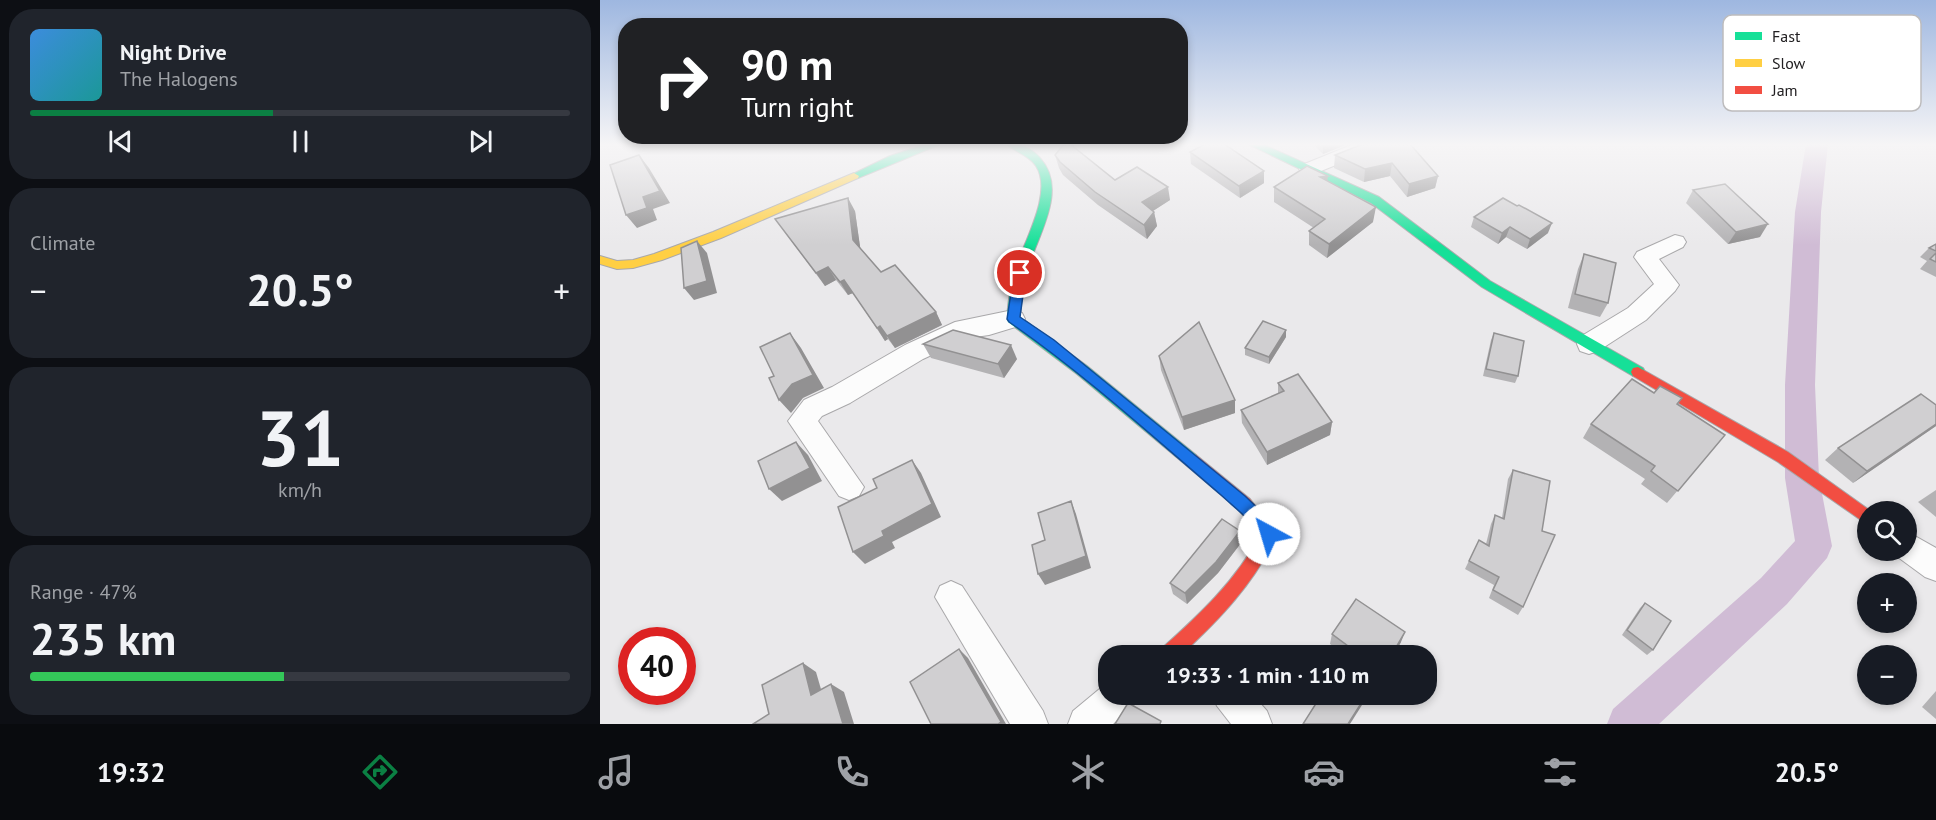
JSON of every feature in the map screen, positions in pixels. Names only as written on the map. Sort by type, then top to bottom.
[{"type":"street","points":[[600,260],[617,265],[633,264],[658,257],[717,235],[850,178]]},
{"type":"street","points":[[1013,319],[1020,273],[1045,200],[1048,178]]},
{"type":"street","points":[[1328,178],[1375,200],[1486,284],[1783,456],[1812,480],[1857,511]]},
{"type":"street","points":[[1589,344],[1637,314],[1667,285],[1646,257],[1675,242]]},
{"type":"street","points":[[849,487],[802,421],[813,408],[841,395],[944,337],[964,329],[989,326],[1013,319],[1049,343],[1148,424],[1239,501],[1263,523],[1269,534],[1262,554],[1186,645]]},
{"type":"street","points":[[1917,553],[1936,566]]},
{"type":"street","points":[[951,597],[1030,724]]},
{"type":"street","points":[[1086,724],[1108,705]]},
{"type":"street","points":[[1238,705],[1254,724]]},
{"type":"building","points":[[614,178],[652,178],[660,191],[643,197],[647,208],[626,215]]},
{"type":"building","points":[[1078,178],[1112,178],[1115,180],[1119,178],[1154,178],[1168,187],[1142,202],[1154,212],[1144,225],[1095,192]]},
{"type":"building","points":[[1227,178],[1253,178],[1239,186]]},
{"type":"building","points":[[1288,178],[1321,178],[1376,207],[1329,244],[1309,231],[1325,219],[1274,187]]},
{"type":"building","points":[[1404,178],[1432,178],[1409,184]]},
{"type":"building","points":[[1725,184],[1768,224],[1736,232],[1693,190]]},
{"type":"building","points":[[848,198],[853,240],[881,272],[895,265],[936,312],[887,336],[880,326],[877,328],[844,280],[840,282],[828,267],[816,273],[775,219]]},
{"type":"building","points":[[1503,198],[1552,223],[1530,239],[1510,227],[1502,233],[1474,217]]},
{"type":"building","points":[[697,241],[707,281],[684,288],[681,248]]},
{"type":"building","points":[[1936,244],[1936,251],[1929,248]]},
{"type":"building","points":[[1936,253],[1936,262],[1930,259]]},
{"type":"building","points":[[1584,254],[1616,263],[1608,303],[1575,294]]},
{"type":"building","points":[[1263,321],[1286,330],[1269,357],[1245,348]]},
{"type":"building","points":[[1199,322],[1235,400],[1182,417],[1159,356]]},
{"type":"building","points":[[953,330],[1011,345],[998,364],[923,344]]},
{"type":"building","points":[[790,333],[813,375],[792,384],[779,400],[769,378],[774,376],[760,347]]},
{"type":"building","points":[[1494,333],[1524,341],[1518,376],[1486,369]]},
{"type":"building","points":[[1298,374],[1332,422],[1267,452],[1241,410],[1284,391],[1278,383]]},
{"type":"building","points":[[1632,379],[1654,393],[1660,386],[1682,398],[1677,404],[1725,435],[1678,491],[1651,471],[1655,466],[1591,424]]},
{"type":"building","points":[[1921,394],[1936,405],[1936,424],[1867,471],[1838,448]]},
{"type":"building","points":[[796,442],[810,468],[769,489],[758,461]]},
{"type":"building","points":[[912,460],[932,504],[882,531],[884,536],[853,552],[838,507],[877,488],[873,479]]},
{"type":"building","points":[[1513,470],[1550,481],[1542,531],[1555,535],[1523,607],[1493,590],[1499,577],[1469,561],[1479,540],[1489,546],[1495,515],[1504,519]]},
{"type":"building","points":[[1071,501],[1086,556],[1038,574],[1032,545],[1045,540],[1038,513]]},
{"type":"building","points":[[1222,519],[1240,531],[1216,562],[1185,593],[1170,583]]},
{"type":"building","points":[[1356,599],[1405,632],[1397,645],[1347,645],[1332,634]]},
{"type":"building","points":[[1645,603],[1671,621],[1653,650],[1627,630]]},
{"type":"building","points":[[959,649],[1001,722],[998,724],[931,724],[910,682]]},
{"type":"building","points":[[803,663],[811,695],[831,684],[843,724],[753,724],[769,714],[762,685]]},
{"type":"building","points":[[1127,705],[1132,705],[1161,721],[1160,724],[1115,724]]},
{"type":"building","points":[[1315,705],[1360,705],[1348,724],[1303,724]]},
{"type":"waterway","points":[[1628,724],[1774,591],[1814,546],[1802,478],[1800,385],[1808,212],[1813,178]]},
{"type":"traffic: fast","points":[[1046,178],[1046,197],[1019,278],[1013,319],[1082,370],[1191,460]]},
{"type":"traffic: fast","points":[[1327,178],[1375,200],[1486,284],[1638,372]]},
{"type":"traffic: slow","points":[[600,260],[617,265],[633,264],[658,257],[717,235],[850,178]]},
{"type":"traffic: jam","points":[[1638,372],[1783,457],[1857,510]]},
{"type":"traffic: jam","points":[[1178,645],[1210,615],[1237,585],[1260,552],[1269,534],[1244,504],[1191,460]]},
{"type":"route","points":[[1020,273],[1013,319],[1049,343],[1148,424],[1239,501],[1263,523],[1269,534]]}]
